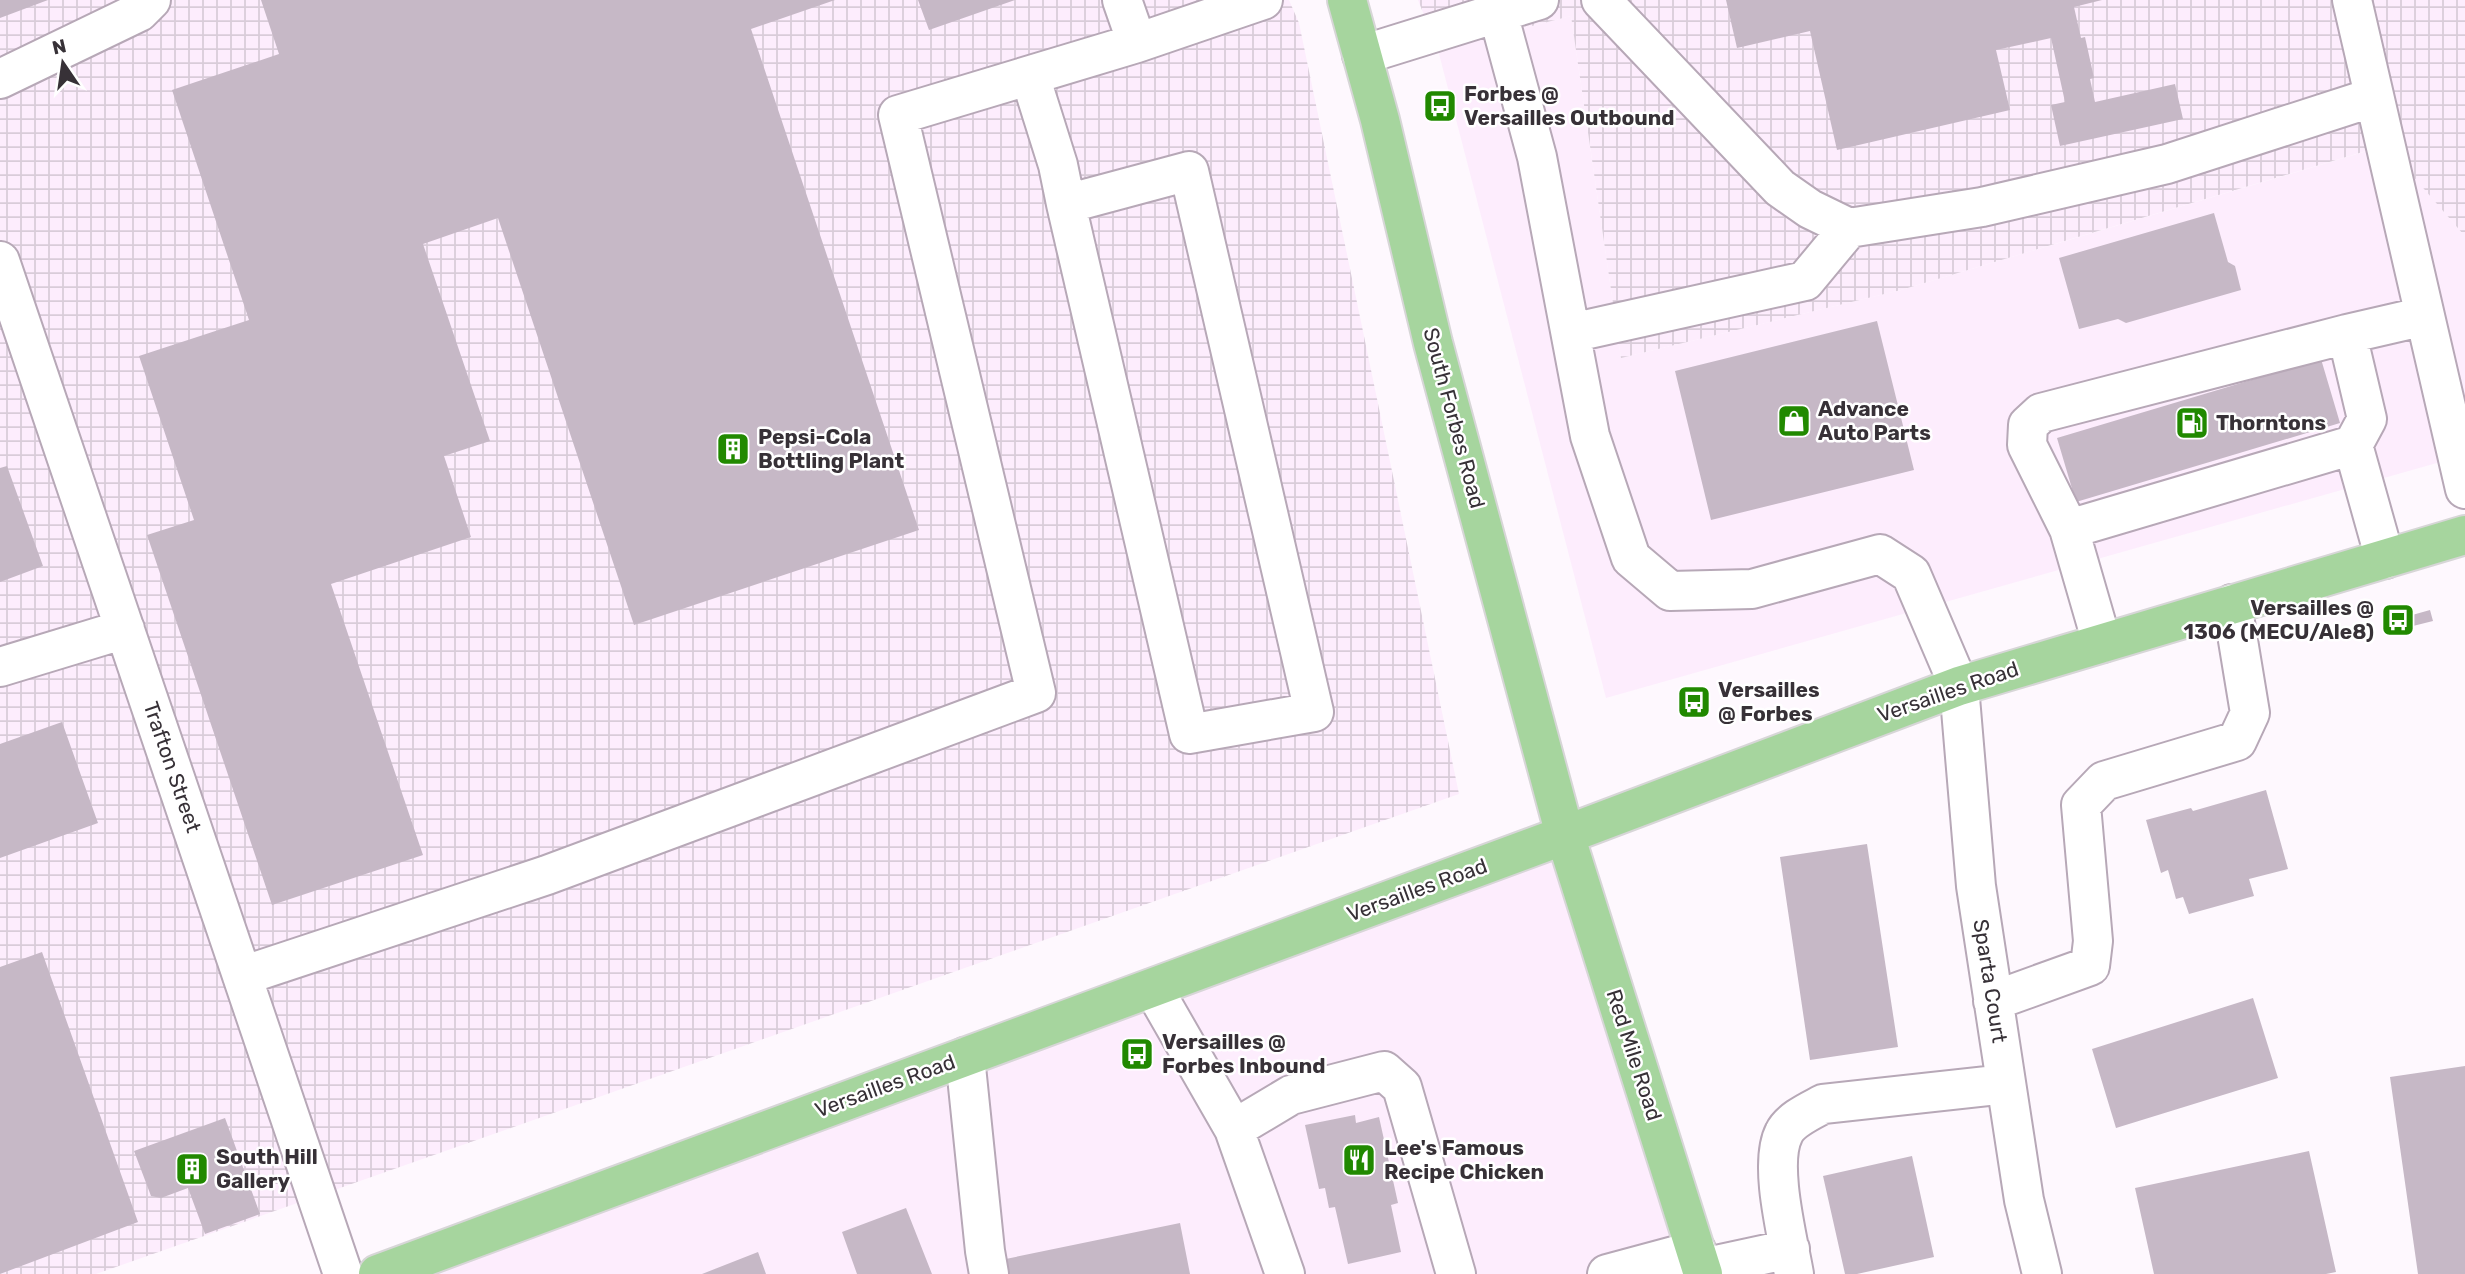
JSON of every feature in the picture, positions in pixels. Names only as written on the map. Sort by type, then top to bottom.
[{"type":"main road","name":"South Forbes Road","points":[[1347,0],[1380,120],[1433,343],[1565,835]]},
{"type":"main road","name":"Versailles Road","points":[[378,1274],[1565,835],[1959,686],[2465,535]]},
{"type":"main road","name":"Red Mile Road","points":[[1565,835],[1700,1264]]},
{"type":"street","points":[[0,79],[139,12],[151,0]]},
{"type":"street","points":[[1122,0],[1137,43]]},
{"type":"street","points":[[243,976],[547,875],[1036,693],[898,116],[1137,43],[1264,0]]},
{"type":"street","points":[[1362,55],[1539,0]]},
{"type":"street","points":[[1601,0],[1780,188],[1810,209],[1849,228],[1982,207],[2167,164],[2375,97]]},
{"type":"street","points":[[2352,0],[2465,489]]},
{"type":"street","name":"Sparta Court","points":[[1498,13],[1537,157],[1590,436],[1631,558],[1670,591],[1752,589],[1880,554],[1911,574],[1959,686],[1976,886],[2024,1200],[2042,1274]]},
{"type":"street","points":[[1030,76],[1058,165],[1066,204],[1189,734],[1314,712],[1189,171],[1066,204]]},
{"type":"street","points":[[1571,332],[1805,281],[1849,228]]},
{"type":"street","name":"Trafton Street","points":[[0,261],[343,1274]]},
{"type":"street","points":[[2102,643],[2069,529],[2027,445],[2028,425],[2041,413],[2425,316]]},
{"type":"street","points":[[2347,334],[2367,419],[2353,445],[2385,559]]},
{"type":"street","points":[[2069,529],[2353,445]]},
{"type":"street","points":[[1993,1001],[2090,966],[2093,941],[2081,805],[2104,781],[2237,741],[2250,713],[2232,604]]},
{"type":"street","points":[[0,667],[125,629]]},
{"type":"street","points":[[1153,988],[1234,1129],[1285,1274]]},
{"type":"street","points":[[965,1057],[989,1274]]},
{"type":"street","points":[[1234,1129],[1291,1095],[1384,1071],[1402,1087],[1456,1274]]},
{"type":"street","points":[[1607,1274],[1700,1264],[1792,1262],[1776,1162],[1784,1132],[1803,1114],[1823,1104],[2006,1084]]},
{"type":"shaded area","points":[[0,0],[1289,0],[1299,23],[1459,794],[96,1274],[0,1274]]},
{"type":"shaded area","points":[[1418,0],[2465,0],[2465,233],[2463,234],[2386,145],[1901,290],[1621,358],[1571,16],[1438,50]]},
{"type":"shaded area","points":[[1571,16],[1621,358],[1901,290],[2387,145],[2462,233],[2465,233],[2465,455],[1606,698],[1438,50]]},
{"type":"shaded area","points":[[1565,835],[1679,1274],[378,1274]]},
{"type":"building","points":[[0,0],[48,0],[0,18]]},
{"type":"building","name":"Pepsi-Cola Bottling Plant","points":[[261,0],[835,0],[751,29],[919,530],[634,625],[498,218],[423,244],[490,441],[444,456],[471,537],[331,584],[423,855],[272,905],[147,535],[194,520],[139,356],[249,320],[172,90],[279,54]]},
{"type":"building","points":[[918,0],[1015,0],[929,30]]},
{"type":"building","points":[[1726,0],[2102,0],[2074,7],[2081,38],[2085,37],[2094,78],[2090,79],[2095,102],[2175,84],[2183,119],[2060,146],[2051,105],[2065,102],[2051,38],[1996,50],[2010,110],[1837,150],[1810,31],[1737,48]]},
{"type":"building","points":[[2214,213],[2228,262],[2235,266],[2241,290],[2126,323],[2118,319],[2079,329],[2059,258]]},
{"type":"building","name":"Advance Auto Parts","points":[[1877,321],[1914,470],[1711,520],[1675,371]]},
{"type":"building","points":[[2321,359],[2340,423],[2076,502],[2057,438]]},
{"type":"building","points":[[7,466],[43,566],[0,582],[0,468]]},
{"type":"building","points":[[2430,610],[2433,621],[2401,629],[2398,619]]},
{"type":"building","points":[[62,722],[98,823],[0,858],[0,744]]},
{"type":"building","points":[[2266,790],[2288,869],[2249,879],[2254,896],[2189,914],[2183,897],[2176,899],[2168,870],[2161,873],[2146,820],[2191,808],[2193,811]]},
{"type":"building","points":[[1867,844],[1898,1047],[1810,1060],[1780,857]]},
{"type":"building","points":[[42,952],[138,1222],[0,1274],[0,967]]},
{"type":"building","points":[[2253,998],[2278,1078],[2116,1128],[2092,1049]]},
{"type":"building","points":[[2465,1066],[2465,1274],[2418,1274],[2390,1077]]},
{"type":"building","points":[[1355,1115],[1356,1123],[1379,1117],[1398,1203],[1391,1205],[1401,1252],[1348,1264],[1335,1207],[1329,1208],[1325,1188],[1319,1189],[1305,1125]]},
{"type":"building","name":"South Hill Gallery","points":[[225,1118],[260,1214],[205,1234],[188,1188],[161,1198],[151,1196],[134,1151]]},
{"type":"building","points":[[2309,1151],[2336,1272],[2154,1274],[2135,1188]]},
{"type":"building","points":[[1912,1156],[1934,1257],[1857,1274],[1845,1274],[1823,1176]]},
{"type":"building","points":[[906,1208],[932,1274],[857,1274],[842,1232]]},
{"type":"building","points":[[1180,1223],[1190,1274],[999,1274],[996,1261]]},
{"type":"building","points":[[758,1252],[766,1274],[702,1274]]},
{"type":"place","name":"Forbes @ Versailles Outbound","points":[[1440,106]]},
{"type":"place","name":"Advance Auto Parts","points":[[1794,421]]},
{"type":"place","name":"Thorntons","points":[[2192,423]]},
{"type":"place","name":"Pepsi-Cola Bottling Plant","points":[[733,449]]},
{"type":"place","name":"Versailles @ 1306 (MECU/Ale8)","points":[[2398,620]]},
{"type":"place","name":"Versailles @ Forbes","points":[[1694,702]]},
{"type":"place","name":"Versailles @ Forbes Inbound","points":[[1137,1054]]},
{"type":"place","name":"Lee's Famous Recipe Chicken","points":[[1359,1160]]},
{"type":"place","name":"South Hill Gallery","points":[[192,1169]]}]
